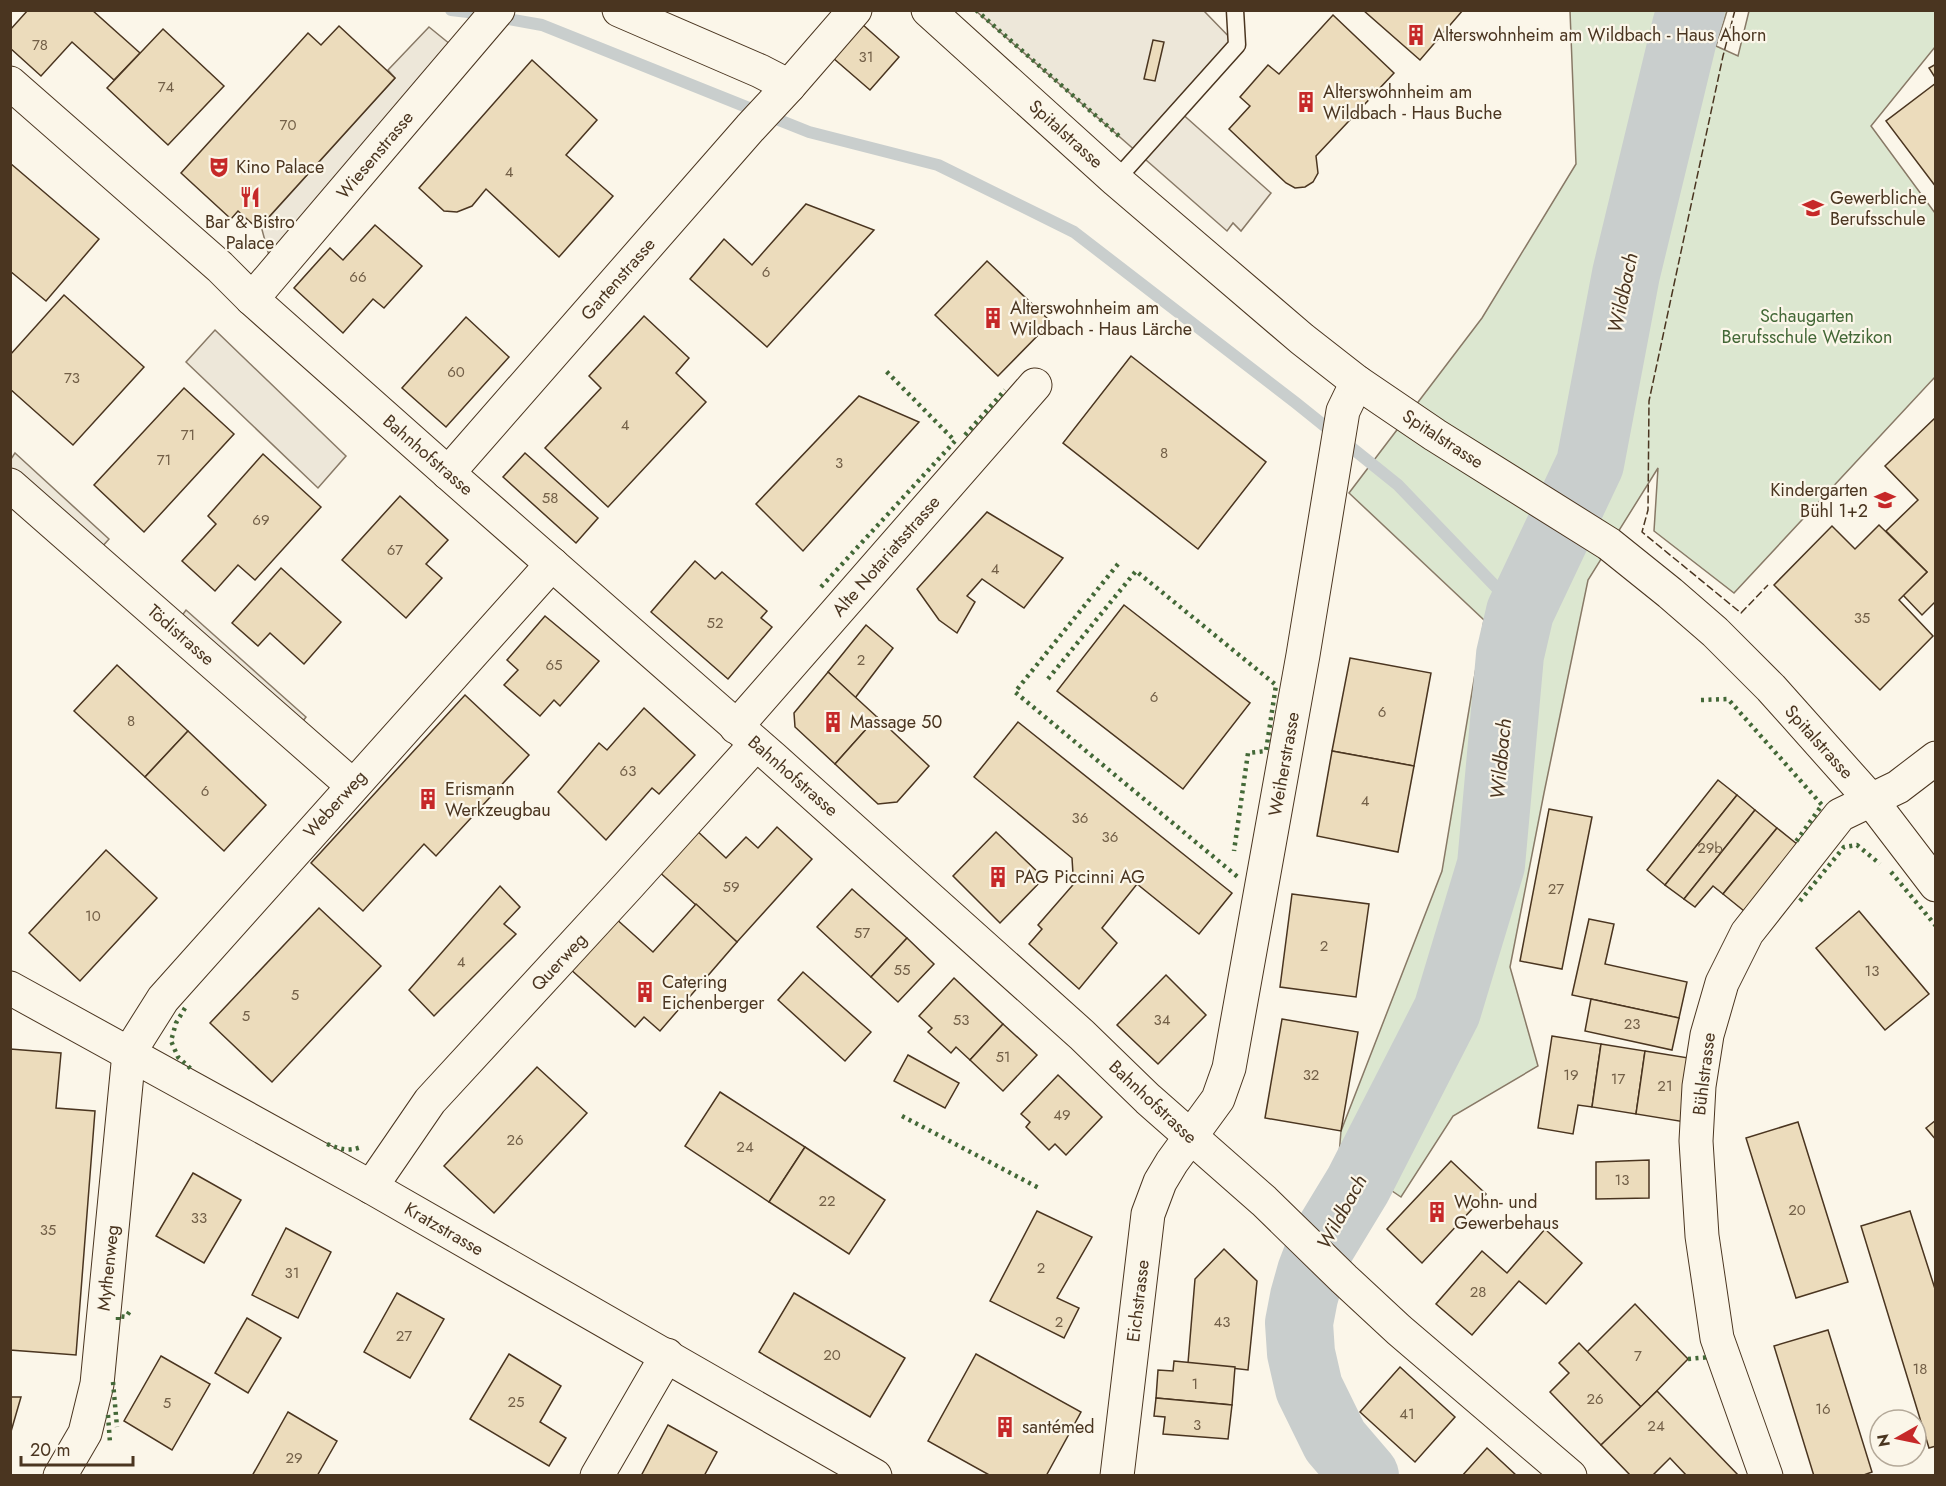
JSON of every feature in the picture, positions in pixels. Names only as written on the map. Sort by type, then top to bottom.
[{"type":"street","points":[[619,10],[760,71],[783,93]]},
{"type":"street","name":"Gartenstrasse","points":[[448,474],[855,10]]},
{"type":"street","name":"Spitalstrasse","points":[[928,10],[1116,180],[1272,316],[1350,396],[1535,498],[1609,544],[1715,632],[1771,688],[1870,800],[1935,885]]},
{"type":"street","name":"Wiesenstrasse","points":[[252,299],[490,20]]},
{"type":"street","name":"Bahnhofstrasse","points":[[10,82],[220,267],[252,299],[448,474],[1083,1035],[1190,1137],[1264,1201],[1399,1330],[1570,1476]]},
{"type":"street","name":"Alte Notariatsstrasse","points":[[746,736],[1035,385]]},
{"type":"street","name":"Weiherstrasse","points":[[1190,1137],[1218,1099],[1229,1068],[1299,678],[1333,471],[1350,396]]},
{"type":"street","name":"Tödistrasse","points":[[10,485],[352,786]]},
{"type":"street","name":"Weberweg","points":[[129,1053],[163,999],[552,564]]},
{"type":"street","name":"Querweg","points":[[371,1187],[430,1101],[530,993],[746,736]]},
{"type":"street","name":"Bühlstrasse","points":[[1766,1476],[1717,1338],[1702,1236],[1696,1141],[1699,1086],[1707,1035],[1722,983],[1747,933],[1840,815],[1898,787],[1935,758]]},
{"type":"street","name":"Kratzstrasse","points":[[10,988],[371,1187],[875,1476]]},
{"type":"street","name":"Mythenweg","points":[[60,1476],[85,1432],[97,1384],[129,1053]]},
{"type":"street","name":"Eichstrasse","points":[[1117,1476],[1148,1214],[1160,1182],[1190,1137]]},
{"type":"street","points":[[597,1476],[667,1355]]},
{"type":"lane","points":[[1116,180],[1236,45],[1234,10]]},
{"type":"green space","name":"Schaugarten Berufsschule Wetzikon","points":[[1570,11],[1727,11],[1716,46],[1738,56],[1749,11],[1935,11],[1935,47],[1871,126],[1935,213],[1935,377],[1734,593],[1654,531],[1658,468],[1588,580],[1544,793],[1510,967],[1538,1066],[1453,1116],[1401,1197],[1339,1155],[1341,1131],[1442,871],[1484,620],[1349,493],[1482,318],[1576,164]]},
{"type":"shaded area","points":[[976,11],[1204,11],[1237,45],[1179,111],[1271,193],[1241,231],[1233,223],[1227,231]]},
{"type":"shaded area","points":[[429,27],[461,53],[274,274],[261,226],[395,78],[388,70]]},
{"type":"shaded area","points":[[215,330],[346,456],[318,488],[186,362]]},
{"type":"shaded area","points":[[15,453],[109,539],[93,557],[11,485],[11,459]]},
{"type":"shaded area","points":[[186,610],[306,717],[293,734],[173,628]]},
{"type":"building","points":[[28,10],[92,10],[140,53],[114,80],[72,42],[41,76],[10,48],[10,30]]},
{"type":"building","name":"Alterswohnheim am Wildbach - Haus Ahorn","points":[[1363,10],[1463,10],[1420,60]]},
{"type":"building","name":"Alterswohnheim am Wildbach - Haus Buche","points":[[1333,15],[1394,73],[1316,156],[1318,173],[1313,182],[1305,187],[1295,188],[1286,183],[1229,129],[1250,106],[1240,97],[1268,65],[1279,74]]},
{"type":"building","points":[[862,24],[899,57],[870,90],[833,58]]},
{"type":"building","points":[[339,26],[395,78],[258,229],[238,211],[231,219],[181,173],[308,33],[321,45]]},
{"type":"building","points":[[163,29],[224,86],[168,145],[107,88]]},
{"type":"building","points":[[1153,40],[1164,42],[1155,81],[1144,79]]},
{"type":"building","points":[[532,60],[597,120],[566,155],[613,196],[559,257],[486,189],[472,206],[457,212],[444,211],[419,188]]},
{"type":"building","points":[[1936,64],[1936,79],[1929,68]]},
{"type":"building","points":[[1936,83],[1936,187],[1886,121]]},
{"type":"building","points":[[10,163],[99,239],[46,301],[10,271]]},
{"type":"building","points":[[806,204],[874,230],[767,347],[690,279],[724,239],[752,265]]},
{"type":"building","points":[[375,225],[422,266],[384,308],[373,299],[343,333],[294,288],[330,248],[343,260]]},
{"type":"building","name":"Alterswohnheim am Wildbach - Haus Lärche","points":[[987,261],[1051,322],[998,376],[935,315]]},
{"type":"building","points":[[64,295],[144,367],[73,445],[10,389],[10,355]]},
{"type":"building","points":[[644,316],[689,358],[676,373],[706,402],[608,507],[545,448],[601,388],[589,376]]},
{"type":"building","points":[[466,317],[509,357],[446,427],[402,388]]},
{"type":"building","points":[[1131,356],[1266,462],[1198,549],[1063,443]]},
{"type":"building","points":[[184,388],[234,434],[144,532],[94,485]]},
{"type":"building","points":[[859,396],[919,422],[803,551],[756,504]]},
{"type":"building","points":[[1936,417],[1936,601],[1922,615],[1903,595],[1927,572],[1886,531],[1918,500],[1885,466]]},
{"type":"building","points":[[525,453],[598,518],[576,543],[503,477]]},
{"type":"building","points":[[263,454],[321,507],[255,580],[238,565],[215,591],[182,561],[216,524],[208,516]]},
{"type":"building","points":[[400,496],[448,540],[426,564],[442,578],[406,618],[342,560]]},
{"type":"building","points":[[987,512],[1063,558],[1024,608],[982,579],[967,596],[975,602],[957,633],[939,620],[917,589]]},
{"type":"building","points":[[1879,525],[1927,572],[1899,600],[1933,636],[1880,690],[1774,585],[1832,526],[1855,549]]},
{"type":"building","points":[[695,561],[715,579],[722,572],[767,611],[761,618],[772,627],[728,679],[651,612]]},
{"type":"building","points":[[281,568],[341,622],[304,664],[270,633],[258,646],[232,623]]},
{"type":"building","points":[[1124,605],[1250,703],[1183,789],[1057,691]]},
{"type":"building","points":[[545,616],[599,661],[560,706],[554,700],[540,716],[504,685],[518,670],[507,660]]},
{"type":"building","points":[[866,625],[893,648],[855,698],[828,672]]},
{"type":"building","points":[[1350,658],[1431,673],[1414,766],[1332,751]]},
{"type":"building","points":[[117,665],[188,731],[145,777],[74,711]]},
{"type":"building","name":"Massage 50","points":[[828,672],[877,717],[835,764],[795,727],[794,713]]},
{"type":"building","name":"Erismann Werkzeugbau","points":[[465,695],[529,755],[436,856],[424,844],[363,911],[311,863]]},
{"type":"building","points":[[644,708],[695,755],[659,794],[652,788],[606,840],[558,792],[599,743],[607,750]]},
{"type":"building","points":[[877,717],[929,766],[897,802],[878,804],[835,764]]},
{"type":"building","points":[[1018,722],[1232,893],[1199,934],[1137,884],[1102,928],[1117,943],[1079,989],[1029,944],[1042,929],[1038,925],[1079,878],[1073,874],[1072,858],[974,777]]},
{"type":"building","points":[[188,731],[266,805],[224,851],[145,777]]},
{"type":"building","points":[[1332,751],[1414,766],[1398,852],[1317,836]]},
{"type":"building","points":[[1718,780],[1737,795],[1665,885],[1647,870]]},
{"type":"building","points":[[1737,795],[1755,810],[1684,899],[1665,885]]},
{"type":"building","points":[[1549,809],[1592,817],[1562,969],[1520,961]]},
{"type":"building","points":[[1755,810],[1777,828],[1723,894],[1713,886],[1695,907],[1684,899]]},
{"type":"building","points":[[777,827],[812,859],[737,942],[656,869],[694,828],[726,858],[746,837],[758,848]]},
{"type":"building","points":[[1777,828],[1802,848],[1749,915],[1723,894]]},
{"type":"building","name":"PAG Piccinni AG","points":[[996,832],[1044,878],[1000,923],[953,876]]},
{"type":"building","points":[[106,850],[157,898],[80,981],[29,933]]},
{"type":"building","points":[[500,886],[520,907],[504,924],[516,934],[434,1016],[409,990]]},
{"type":"building","points":[[852,889],[907,938],[871,977],[817,927]]},
{"type":"building","points":[[1292,894],[1369,904],[1356,997],[1280,987]]},
{"type":"building","name":"Catering Eichenberger","points":[[696,904],[737,942],[660,1031],[644,1017],[635,1027],[569,968],[614,917],[653,952]]},
{"type":"building","points":[[319,908],[381,966],[272,1082],[210,1023]]},
{"type":"building","points":[[1859,911],[1929,994],[1885,1030],[1816,948]]},
{"type":"building","points":[[1589,919],[1614,924],[1605,964],[1687,982],[1679,1018],[1572,995]]},
{"type":"building","points":[[907,938],[934,964],[898,1002],[871,977]]},
{"type":"building","points":[[803,972],[871,1032],[845,1061],[778,1000]]},
{"type":"building","points":[[1166,975],[1206,1015],[1158,1064],[1117,1025]]},
{"type":"building","points":[[954,978],[1003,1024],[970,1060],[956,1047],[951,1053],[928,1032],[932,1028],[919,1016]]},
{"type":"building","points":[[1591,999],[1679,1018],[1672,1050],[1585,1031]]},
{"type":"building","points":[[1282,1019],[1358,1032],[1341,1131],[1265,1118]]},
{"type":"building","points":[[1003,1024],[1037,1055],[1003,1091],[970,1060]]},
{"type":"building","points":[[1552,1036],[1601,1044],[1592,1107],[1578,1105],[1573,1134],[1538,1128]]},
{"type":"building","points":[[1601,1044],[1645,1051],[1636,1114],[1592,1107]]},
{"type":"building","points":[[10,1049],[61,1053],[56,1108],[95,1111],[76,1355],[10,1350]]},
{"type":"building","points":[[1645,1051],[1695,1059],[1685,1122],[1636,1114]]},
{"type":"building","points":[[908,1055],[959,1083],[945,1108],[894,1081]]},
{"type":"building","points":[[537,1067],[587,1113],[494,1213],[444,1166]]},
{"type":"building","points":[[1058,1075],[1102,1117],[1066,1155],[1055,1144],[1049,1150],[1026,1127],[1030,1122],[1021,1114]]},
{"type":"building","points":[[720,1092],[805,1147],[769,1202],[685,1146]]},
{"type":"building","points":[[1936,1120],[1936,1140],[1926,1128]]},
{"type":"building","points":[[1798,1122],[1848,1282],[1796,1298],[1746,1138]]},
{"type":"building","points":[[805,1147],[885,1200],[849,1254],[769,1202]]},
{"type":"building","points":[[1649,1160],[1649,1198],[1596,1199],[1596,1162]]},
{"type":"building","name":"Wohn- und Gewerbehaus","points":[[1451,1161],[1486,1194],[1422,1263],[1387,1229]]},
{"type":"building","points":[[193,1173],[241,1200],[204,1263],[156,1236]]},
{"type":"building","points":[[1037,1211],[1092,1237],[1057,1298],[1079,1308],[1064,1338],[990,1301]]},
{"type":"building","points":[[1910,1211],[1936,1292],[1936,1446],[1929,1448],[1928,1408],[1917,1408],[1861,1226]]},
{"type":"building","points":[[286,1228],[331,1252],[298,1318],[252,1295]]},
{"type":"building","points":[[1545,1229],[1582,1263],[1546,1304],[1519,1281],[1472,1335],[1436,1304],[1482,1251],[1507,1273]]},
{"type":"building","points":[[1224,1249],[1257,1281],[1248,1370],[1188,1363],[1195,1279]]},
{"type":"building","points":[[397,1293],[444,1319],[410,1378],[364,1352]]},
{"type":"building","points":[[794,1293],[905,1358],[870,1417],[759,1352]]},
{"type":"building","points":[[1635,1304],[1688,1359],[1641,1407],[1587,1352]]},
{"type":"building","points":[[247,1318],[281,1338],[248,1393],[215,1373]]},
{"type":"building","points":[[1828,1330],[1868,1459],[1868,1468],[1871,1468],[1872,1472],[1861,1476],[1814,1476],[1774,1346]]},
{"type":"building","points":[[1579,1343],[1641,1407],[1601,1445],[1550,1392],[1569,1373],[1559,1363]]},
{"type":"building","points":[[509,1354],[561,1386],[540,1422],[566,1438],[549,1466],[470,1419]]},
{"type":"building","name":"santémed","points":[[976,1354],[1081,1412],[1046,1476],[991,1476],[928,1441]]},
{"type":"building","points":[[161,1356],[210,1384],[172,1450],[124,1421]]},
{"type":"building","points":[[1174,1361],[1235,1367],[1232,1405],[1156,1398],[1158,1370],[1173,1371]]},
{"type":"building","points":[[1400,1367],[1455,1417],[1415,1462],[1360,1412]]},
{"type":"building","points":[[1657,1391],[1739,1476],[1687,1476],[1670,1458],[1652,1476],[1631,1476],[1601,1445]]},
{"type":"building","points":[[10,1397],[21,1397],[10,1435]]},
{"type":"building","points":[[1156,1398],[1232,1405],[1228,1439],[1163,1434],[1165,1417],[1154,1416]]},
{"type":"building","points":[[288,1412],[337,1441],[317,1476],[252,1476]]},
{"type":"building","points":[[668,1425],[717,1452],[704,1476],[641,1476]]},
{"type":"building","points":[[1487,1448],[1517,1476],[1462,1476]]},
{"type":"waterway","points":[[451,10],[542,25],[809,132],[938,165],[1074,232],[1296,403],[1398,485],[1520,612]]},
{"type":"waterway","name":"Wildbach","points":[[1365,1476],[1335,1441],[1309,1388],[1301,1353],[1299,1323],[1304,1297],[1321,1246],[1358,1185],[1447,1011],[1491,865],[1510,655],[1520,612],[1590,464],[1626,274],[1691,10]]},
{"type":"hedge","points":[[976,10],[1120,137]]},
{"type":"hedge","points":[[821,587],[955,441],[885,370]]},
{"type":"hedge","points":[[965,435],[1005,390]]},
{"type":"hedge","points":[[1118,564],[1015,692],[1239,878]]},
{"type":"hedge","points":[[1048,679],[1136,571],[1276,685],[1266,751],[1248,753],[1234,851]]},
{"type":"hedge","points":[[1701,700],[1728,699],[1822,805],[1795,843]]},
{"type":"hedge","points":[[1800,901],[1844,847],[1857,845],[1880,864]]},
{"type":"hedge","points":[[1891,872],[1936,926]]},
{"type":"hedge","points":[[185,1008],[176,1023],[171,1041],[178,1057],[191,1069]]},
{"type":"hedge","points":[[902,1116],[1039,1188]]},
{"type":"hedge","points":[[327,1144],[344,1149],[361,1147]]},
{"type":"hedge","points":[[118,1320],[118,1316],[126,1317],[130,1311]]},
{"type":"hedge","points":[[1688,1359],[1710,1357]]},
{"type":"hedge","points":[[113,1382],[117,1427]]},
{"type":"hedge","points":[[108,1415],[110,1443]]},
{"type":"fence","points":[[1735,10],[1723,56],[1649,401],[1648,510],[1642,532],[1741,613],[1768,585]]},
{"type":"place","name":"Alterswohnheim am Wildbach - Haus Ahorn","points":[[1416,35]]},
{"type":"place","name":"Alterswohnheim am Wildbach - Haus Buche","points":[[1306,102]]},
{"type":"place","name":"Kino Palace","points":[[219,167]]},
{"type":"place","name":"Bar & Bistro Palace","points":[[250,197]]},
{"type":"place","name":"Gewerbliche Berufsschule","points":[[1813,208]]},
{"type":"place","name":"Alterswohnheim am Wildbach - Haus Lärche","points":[[993,318]]},
{"type":"place","name":"Kindergarten Bühl 1+2","points":[[1885,500]]},
{"type":"place","name":"Massage 50","points":[[833,722]]},
{"type":"place","name":"Erismann Werkzeugbau","points":[[428,799]]},
{"type":"place","name":"PAG Piccinni AG","points":[[998,877]]},
{"type":"place","name":"Catering Eichenberger","points":[[645,992]]},
{"type":"place","name":"Wohn- und Gewerbehaus","points":[[1437,1212]]},
{"type":"place","name":"santémed","points":[[1005,1427]]}]
